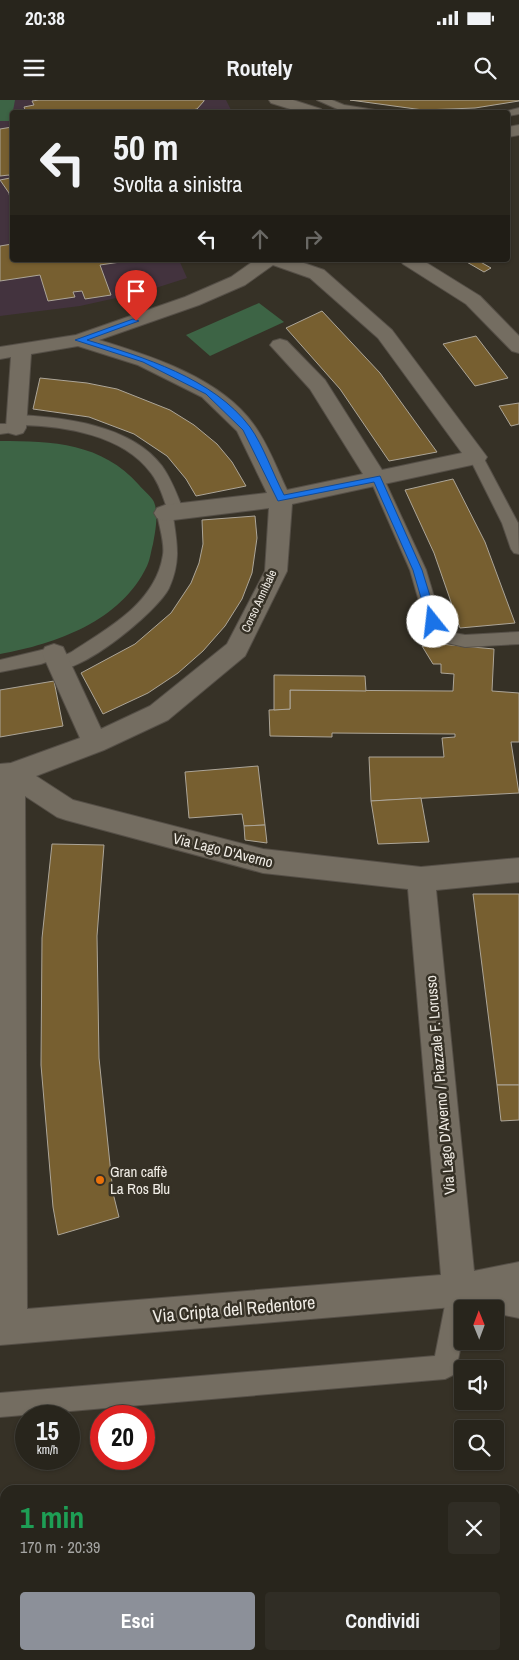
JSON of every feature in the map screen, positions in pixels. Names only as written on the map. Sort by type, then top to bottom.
[{"type":"street","points":[[283,101],[309,110]]},
{"type":"street","points":[[0,353],[79,340],[192,301],[238,281],[264,262]]},
{"type":"street","points":[[170,513],[281,499],[476,456],[385,334],[318,274],[282,262]]},
{"type":"street","points":[[412,262],[472,300],[519,347]]},
{"type":"street","points":[[79,340],[146,361],[209,392],[246,428],[281,499]]},
{"type":"street","points":[[280,345],[318,385],[377,479]]},
{"type":"street","points":[[10,426],[22,348]]},
{"type":"street","name":"Corso Annibale","points":[[6,775],[95,743],[159,713],[236,650],[276,570],[281,499]]},
{"type":"street","points":[[57,659],[95,743]]},
{"type":"street","name":"Via Lago D'Averno","points":[[6,775],[66,810],[263,861],[421,879],[519,870]]},
{"type":"street","name":"Via Cripta del Redentore","points":[[6,775],[5,1328],[459,1290]]},
{"type":"street","name":"Via Lago D'Averno / Piazzale F. Lorusso","points":[[421,879],[459,1290]]},
{"type":"street","points":[[459,1290],[519,1279]]},
{"type":"street","points":[[459,1290],[519,1301]]},
{"type":"lane","points":[[322,100],[342,108],[356,110]]},
{"type":"lane","points":[[0,666],[41,658],[76,658],[129,622],[161,587],[171,554],[170,513],[156,469],[131,447],[82,427],[32,420],[10,426]]},
{"type":"lane","points":[[476,456],[510,523],[519,549]]},
{"type":"lane","points":[[377,479],[418,570],[433,622],[444,637],[464,641],[519,638]]},
{"type":"lane","points":[[0,1405],[445,1368],[459,1290]]},
{"type":"shaded area","points":[[0,100],[226,100],[231,110],[10,110],[10,262],[180,262],[187,278],[143,292],[80,306],[0,316]]},
{"type":"green space","points":[[0,100],[15,100],[13,110],[10,110],[10,121],[0,121]]},
{"type":"green space","points":[[259,303],[284,322],[210,356],[186,335]]},
{"type":"green space","points":[[0,441],[39,442],[76,447],[109,460],[125,471],[154,502],[156,529],[148,564],[136,585],[121,602],[85,627],[43,644],[0,654]]},
{"type":"building","points":[[204,100],[197,109],[192,110],[25,110],[24,107],[34,105],[32,101]]},
{"type":"building","points":[[350,100],[519,101],[475,108],[423,110]]},
{"type":"building","points":[[10,127],[10,178],[9,175],[0,176],[0,129]]},
{"type":"building","points":[[10,178],[10,198],[9,193],[0,180]]},
{"type":"building","points":[[10,244],[10,262],[120,262],[100,265],[111,295],[85,299],[82,291],[73,292],[75,297],[48,301],[40,275],[0,281],[0,246]]},
{"type":"building","points":[[467,262],[480,262],[491,268],[484,272]]},
{"type":"building","points":[[322,311],[380,373],[437,452],[389,461],[340,389],[286,328]]},
{"type":"building","points":[[476,336],[508,378],[475,386],[443,344]]},
{"type":"building","points":[[40,378],[87,383],[117,389],[170,410],[194,425],[217,444],[232,462],[246,486],[196,496],[186,479],[167,456],[134,434],[89,417],[33,409]]},
{"type":"building","points":[[519,403],[519,424],[511,426],[499,406]]},
{"type":"building","points":[[453,479],[485,542],[515,623],[460,628],[434,553],[405,490]]},
{"type":"building","points":[[255,516],[257,538],[252,573],[242,599],[225,626],[203,651],[178,673],[148,693],[103,714],[81,673],[135,644],[171,613],[191,583],[199,563],[203,544],[202,520]]},
{"type":"building","points":[[440,644],[494,649],[492,691],[519,693],[519,742],[511,742],[519,793],[371,801],[369,757],[444,757],[442,738],[455,737],[455,734],[332,733],[332,737],[270,736],[269,710],[290,709],[290,690],[453,691],[454,674],[441,673],[441,664],[433,664],[422,646],[440,647]]},
{"type":"building","points":[[274,675],[365,676],[366,691],[290,690],[290,709],[274,710]]},
{"type":"building","points":[[54,681],[63,726],[0,737],[0,690]]},
{"type":"building","points":[[258,766],[265,825],[244,826],[242,814],[189,818],[185,772]]},
{"type":"building","points":[[421,798],[429,842],[378,844],[371,801]]},
{"type":"building","points":[[265,825],[267,843],[245,840],[244,826]]},
{"type":"building","points":[[52,844],[104,845],[97,936],[99,1058],[113,1193],[119,1217],[58,1235],[53,1207],[41,1065],[42,938]]},
{"type":"building","points":[[473,894],[519,894],[519,1085],[497,1085]]},
{"type":"building","points":[[497,1085],[519,1085],[519,1120],[501,1121]]},
{"type":"place","name":"Gran caffè La Ros Blu","points":[[100,1180]]},
{"type":"route","points":[[136,321],[79,340],[146,361],[209,392],[246,428],[281,499],[377,479],[418,570],[433,622]]}]
